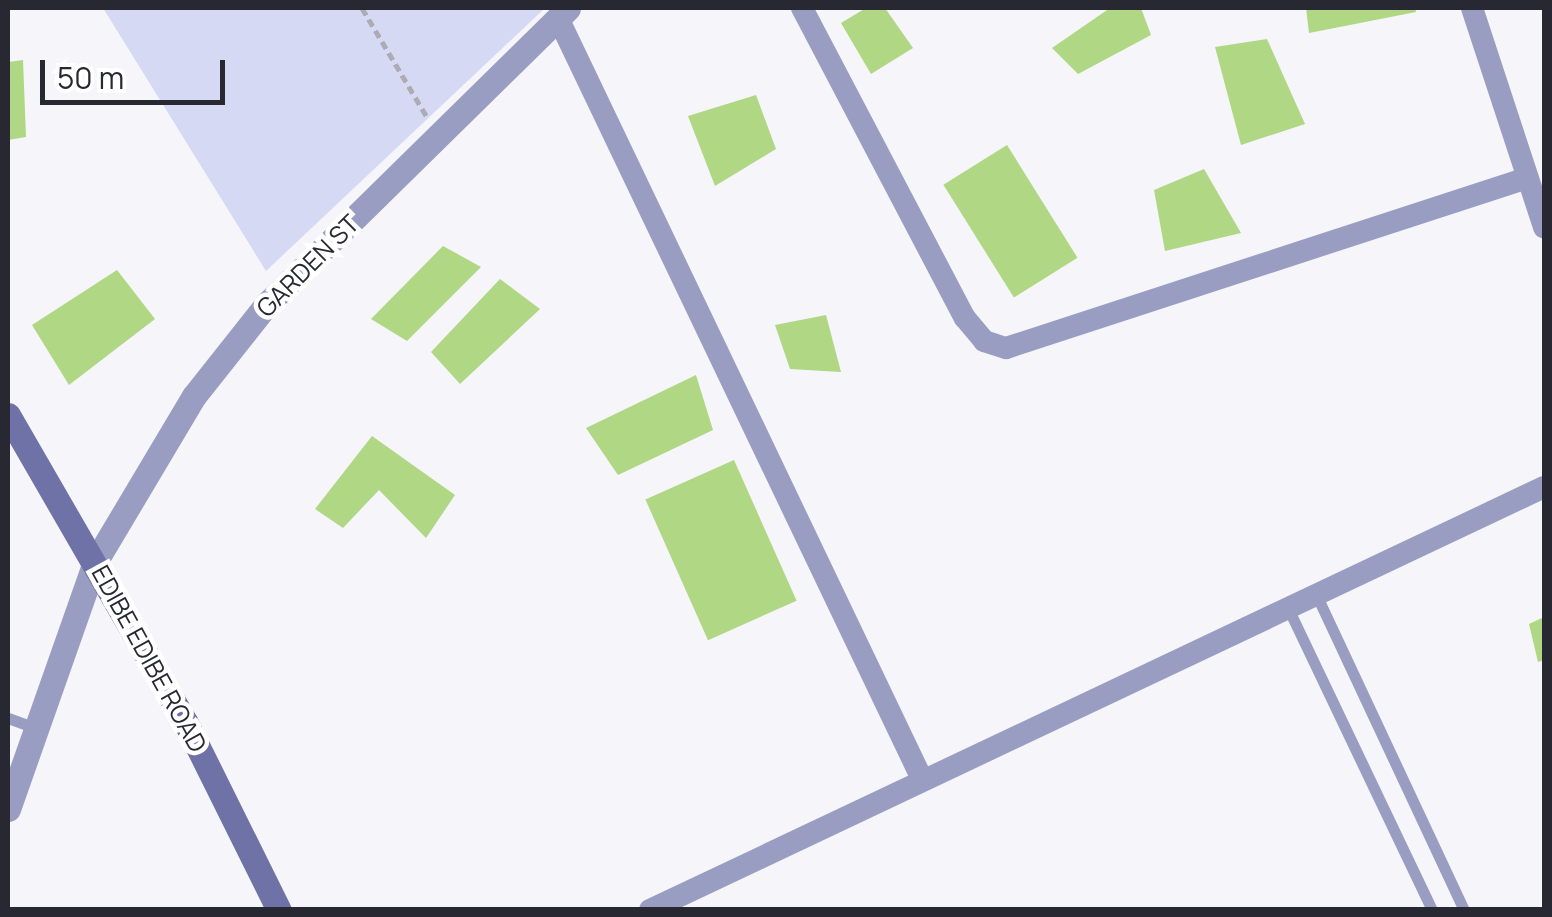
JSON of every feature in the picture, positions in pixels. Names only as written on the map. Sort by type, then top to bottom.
[{"type":"main road","name":"EDIBE EDIBE ROAD","points":[[8,414],[95,562],[280,910]]},
{"type":"street","points":[[802,8],[966,318],[984,341],[1006,348],[1524,179]]},
{"type":"street","points":[[1472,8],[1524,179],[1544,227]]},
{"type":"street","name":"GARDEN ST","points":[[8,809],[95,562],[232,346],[563,13]]},
{"type":"street","points":[[563,13],[922,779]]},
{"type":"street","points":[[650,910],[1285,602],[1544,487]]},
{"type":"lane","points":[[1314,589],[1464,910]]},
{"type":"lane","points":[[1285,602],[1432,910]]},
{"type":"lane","points":[[8,718],[36,728]]},
{"type":"path","points":[[362,8],[439,137]]},
{"type":"shaded area","points":[[103,8],[545,8],[266,271]]},
{"type":"building","points":[[866,8],[885,8],[913,48],[871,74],[841,23]]},
{"type":"building","points":[[1110,8],[1141,8],[1151,35],[1078,74],[1052,48]]},
{"type":"building","points":[[1306,8],[1415,8],[1416,12],[1309,33]]},
{"type":"building","points":[[1267,39],[1305,124],[1241,145],[1215,47]]},
{"type":"building","points":[[23,60],[26,137],[8,140],[8,62]]},
{"type":"building","points":[[756,95],[776,149],[715,186],[688,116]]},
{"type":"building","points":[[1007,145],[1077,258],[1014,298],[943,185]]},
{"type":"building","points":[[1204,169],[1241,233],[1165,251],[1154,190]]},
{"type":"building","points":[[443,246],[481,267],[407,341],[371,319]]},
{"type":"building","points":[[117,270],[155,319],[69,385],[32,325]]},
{"type":"building","points":[[500,279],[540,309],[460,384],[431,352]]},
{"type":"building","points":[[826,315],[841,372],[790,369],[775,325]]},
{"type":"building","points":[[696,375],[713,430],[618,475],[586,428]]},
{"type":"building","points":[[372,436],[455,495],[426,538],[379,490],[343,528],[315,509]]},
{"type":"building","points":[[734,460],[797,601],[708,640],[645,499]]},
{"type":"building","points":[[1544,617],[1544,660],[1538,662],[1529,624]]}]
